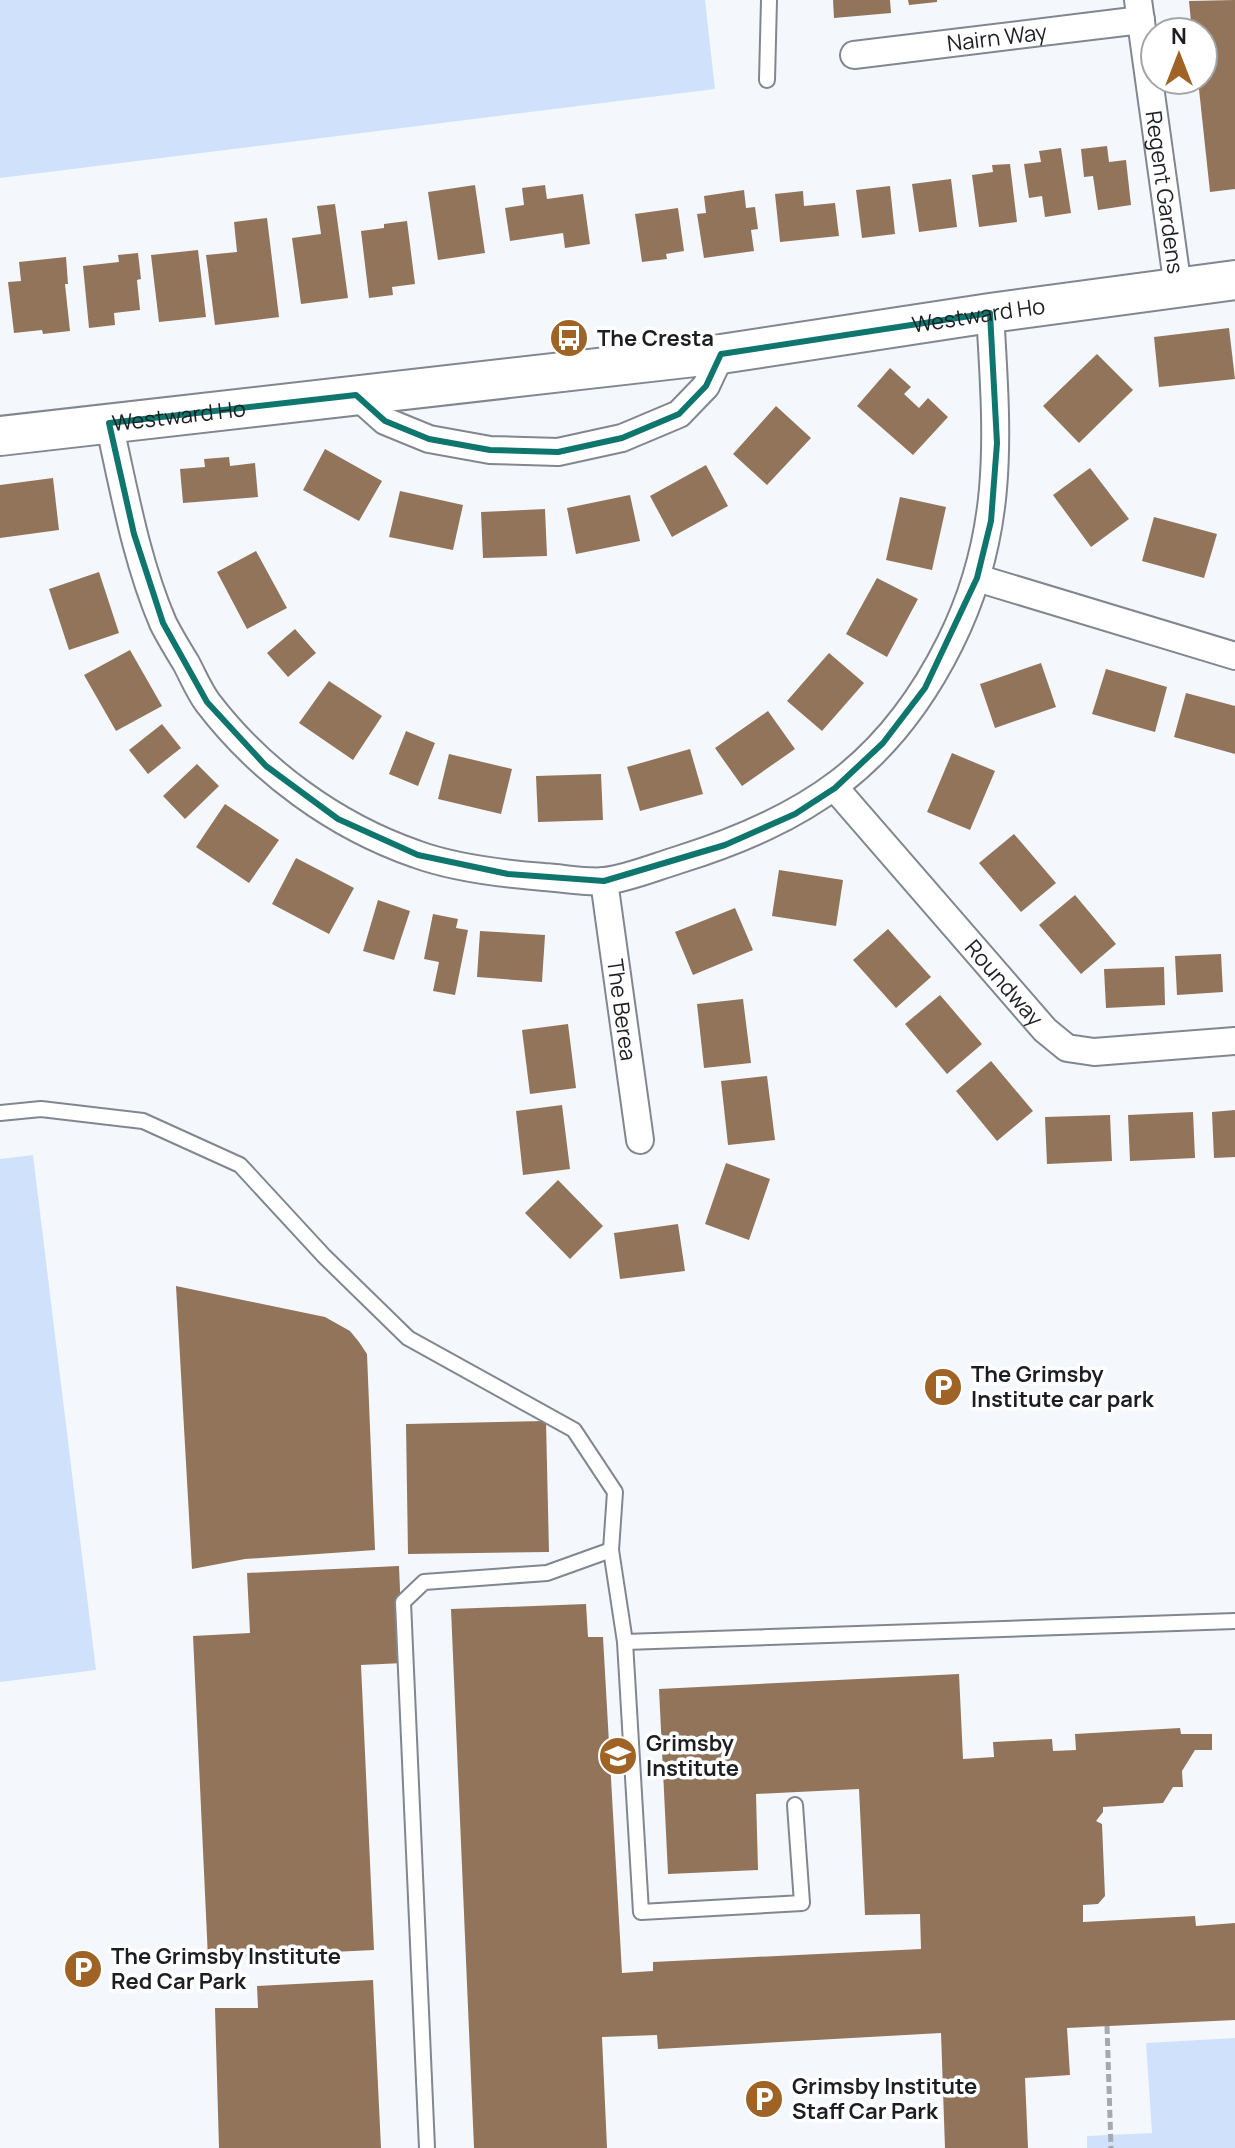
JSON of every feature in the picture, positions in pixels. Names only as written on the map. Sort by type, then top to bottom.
[{"type":"street","name":"Nairn Way","points":[[854,55],[1140,10]]},
{"type":"street","name":"Regent Gardens","points":[[1140,10],[1178,288]]},
{"type":"street","name":"Westward Ho","points":[[0,436],[721,354],[1235,280]]},
{"type":"street","points":[[109,423],[134,534],[163,623],[207,702],[266,766],[338,819],[418,855],[508,874],[604,881],[725,845],[795,814],[835,788],[883,743],[925,688],[952,641],[977,578],[991,521],[997,443],[990,313]]},
{"type":"street","points":[[356,395],[385,421],[429,439],[490,450],[558,452],[622,438],[679,414],[706,386],[721,354]]},
{"type":"street","points":[[977,578],[1235,656]]},
{"type":"street","name":"Roundway","points":[[835,788],[1045,1030],[1067,1048],[1094,1052],[1235,1041]]},
{"type":"street","name":"The Berea","points":[[604,881],[640,1140]]},
{"type":"lane","points":[[767,80],[769,0]]},
{"type":"lane","points":[[0,1113],[41,1109],[143,1121],[240,1165],[324,1256],[408,1338],[574,1430],[615,1492],[611,1550],[625,1642],[641,1912],[802,1903],[795,1805]]},
{"type":"lane","points":[[427,2148],[403,1602],[424,1582],[547,1573],[611,1550]]},
{"type":"lane","points":[[625,1642],[1235,1621]]},
{"type":"path","points":[[1107,2026],[1111,2148]]},
{"type":"highlighted area","points":[[990,313],[997,443],[991,521],[977,578],[925,688],[883,743],[835,788],[795,814],[725,845],[604,881],[508,874],[418,855],[338,819],[266,766],[207,702],[163,623],[134,534],[109,423],[356,395],[385,421],[429,439],[490,450],[558,452],[622,438],[679,414],[706,386],[721,354]]},
{"type":"shaded area","points":[[0,0],[705,0],[715,89],[0,178]]},
{"type":"shaded area","points":[[33,1155],[96,1670],[0,1682],[0,1159]]},
{"type":"shaded area","points":[[1235,2038],[1235,2148],[1087,2148],[1087,2136],[1152,2133],[1146,2043]]},
{"type":"building","points":[[833,0],[890,0],[891,13],[834,18]]},
{"type":"building","points":[[908,0],[937,0],[937,2],[909,5]]},
{"type":"building","points":[[1235,0],[1235,189],[1210,192],[1200,96],[1219,96],[1219,16],[1190,16],[1189,1]]},
{"type":"building","points":[[1107,146],[1109,162],[1126,160],[1131,205],[1098,210],[1093,176],[1084,177],[1081,149]]},
{"type":"building","points":[[1061,148],[1071,213],[1045,217],[1042,196],[1029,198],[1024,164],[1041,162],[1039,151]]},
{"type":"building","points":[[1010,164],[1017,222],[979,227],[972,175],[993,172],[992,165]]},
{"type":"building","points":[[951,179],[957,227],[919,232],[912,184]]},
{"type":"building","points":[[475,185],[485,253],[438,260],[428,192]]},
{"type":"building","points":[[545,185],[547,199],[583,194],[590,244],[565,248],[563,233],[510,241],[505,208],[524,205],[522,188]]},
{"type":"building","points":[[890,186],[895,234],[862,238],[856,190]]},
{"type":"building","points":[[744,190],[746,208],[755,207],[758,229],[751,230],[754,251],[704,258],[697,214],[706,213],[704,196]]},
{"type":"building","points":[[803,191],[804,206],[835,203],[839,236],[780,242],[775,194]]},
{"type":"building","points":[[335,204],[348,298],[301,304],[292,238],[321,234],[317,206]]},
{"type":"building","points":[[678,208],[684,251],[666,254],[667,259],[642,262],[635,214]]},
{"type":"building","points":[[267,218],[279,317],[215,325],[206,255],[237,252],[234,222]]},
{"type":"building","points":[[407,221],[415,284],[392,287],[393,295],[369,298],[361,231]]},
{"type":"building","points":[[198,250],[206,317],[159,322],[151,255]]},
{"type":"building","points":[[138,253],[140,310],[114,313],[115,325],[89,328],[83,266],[119,262],[118,255]]},
{"type":"building","points":[[66,257],[68,284],[65,284],[70,331],[14,333],[8,282],[21,281],[19,262]]},
{"type":"building","points":[[1229,328],[1235,379],[1159,387],[1154,337]]},
{"type":"building","points":[[1097,354],[1133,390],[1079,443],[1043,406]]},
{"type":"building","points":[[890,368],[911,387],[904,394],[919,408],[928,398],[948,417],[913,455],[857,406]]},
{"type":"building","points":[[776,406],[811,438],[767,485],[733,454]]},
{"type":"building","points":[[325,449],[382,481],[359,521],[303,490]]},
{"type":"building","points":[[229,457],[230,466],[255,463],[258,497],[183,503],[180,469],[205,467],[204,459]]},
{"type":"building","points":[[706,465],[728,506],[672,537],[650,496]]},
{"type":"building","points":[[1090,468],[1129,519],[1091,547],[1053,495]]},
{"type":"building","points":[[53,478],[59,530],[0,538],[0,485]]},
{"type":"building","points":[[400,491],[463,505],[453,550],[389,537]]},
{"type":"building","points":[[630,495],[640,541],[576,554],[567,508]]},
{"type":"building","points":[[900,497],[946,507],[932,570],[886,560]]},
{"type":"building","points":[[545,509],[547,556],[483,558],[481,512]]},
{"type":"building","points":[[1154,517],[1217,534],[1204,578],[1142,561]]},
{"type":"building","points":[[256,551],[287,608],[247,629],[217,572]]},
{"type":"building","points":[[99,572],[119,633],[69,650],[49,589]]},
{"type":"building","points":[[877,578],[918,599],[887,657],[846,634]]},
{"type":"building","points":[[295,629],[316,653],[288,677],[267,653]]},
{"type":"building","points":[[130,650],[162,706],[116,731],[84,675]]},
{"type":"building","points":[[829,653],[864,683],[822,731],[787,701]]},
{"type":"building","points":[[1041,663],[1056,707],[995,728],[980,684]]},
{"type":"building","points":[[1106,669],[1167,687],[1155,732],[1092,714]]},
{"type":"building","points":[[329,681],[382,716],[353,760],[299,723]]},
{"type":"building","points":[[1186,693],[1235,706],[1235,754],[1174,737]]},
{"type":"building","points":[[768,711],[795,749],[742,786],[715,748]]},
{"type":"building","points":[[162,724],[181,748],[148,774],[129,750]]},
{"type":"building","points":[[406,731],[435,743],[418,786],[389,774]]},
{"type":"building","points":[[690,749],[703,794],[640,811],[627,767]]},
{"type":"building","points":[[952,753],[995,771],[970,830],[927,812]]},
{"type":"building","points":[[449,754],[512,769],[501,814],[438,799]]},
{"type":"building","points":[[197,764],[219,786],[185,819],[163,796]]},
{"type":"building","points":[[601,774],[603,820],[538,822],[536,776]]},
{"type":"building","points":[[225,804],[279,840],[249,883],[196,847]]},
{"type":"building","points":[[1014,834],[1056,883],[1021,912],[979,863]]},
{"type":"building","points":[[296,858],[354,888],[329,934],[272,904]]},
{"type":"building","points":[[779,870],[843,880],[836,926],[772,916]]},
{"type":"building","points":[[1075,895],[1116,944],[1081,974],[1039,925]]},
{"type":"building","points":[[378,900],[410,911],[394,960],[363,951]]},
{"type":"building","points":[[735,908],[753,950],[693,975],[675,932]]},
{"type":"building","points":[[433,914],[458,919],[456,928],[468,930],[455,995],[433,991],[439,962],[424,959]]},
{"type":"building","points":[[888,929],[931,977],[896,1008],[853,960]]},
{"type":"building","points":[[480,931],[545,935],[542,982],[477,977]]},
{"type":"building","points":[[1221,954],[1223,992],[1177,995],[1175,956]]},
{"type":"building","points":[[1164,967],[1165,1005],[1106,1008],[1104,969]]},
{"type":"building","points":[[940,995],[982,1044],[947,1074],[905,1024]]},
{"type":"building","points":[[743,999],[751,1063],[704,1068],[697,1004]]},
{"type":"building","points":[[568,1024],[576,1088],[530,1094],[522,1030]]},
{"type":"building","points":[[991,1061],[1033,1111],[997,1141],[956,1091]]},
{"type":"building","points":[[767,1076],[775,1140],[728,1145],[721,1081]]},
{"type":"building","points":[[562,1105],[570,1169],[523,1175],[516,1111]]},
{"type":"building","points":[[1235,1110],[1235,1157],[1214,1158],[1212,1112]]},
{"type":"building","points":[[1193,1112],[1195,1158],[1130,1161],[1128,1115]]},
{"type":"building","points":[[1110,1115],[1112,1161],[1047,1164],[1045,1117]]},
{"type":"building","points":[[726,1163],[770,1179],[749,1240],[705,1224]]},
{"type":"building","points":[[558,1180],[603,1226],[570,1259],[525,1213]]},
{"type":"building","points":[[678,1224],[685,1271],[620,1279],[614,1233]]},
{"type":"building","points":[[176,1286],[325,1317],[350,1331],[359,1342],[367,1354],[375,1550],[245,1559],[192,1569]]},
{"type":"building","points":[[546,1421],[549,1552],[408,1554],[406,1424]]},
{"type":"building","points":[[399,1566],[403,1663],[361,1665],[374,1950],[208,1958],[193,1636],[250,1633],[247,1573]]},
{"type":"building","points":[[586,1604],[588,1637],[603,1637],[622,1973],[653,1971],[653,1962],[921,1949],[920,1914],[865,1915],[859,1789],[756,1794],[758,1870],[668,1874],[659,1689],[959,1674],[963,1759],[994,1757],[993,1742],[1052,1739],[1053,1751],[1076,1750],[1075,1734],[1180,1728],[1181,1734],[1212,1734],[1212,1750],[1195,1750],[1182,1771],[1183,1787],[1173,1787],[1163,1803],[1103,1807],[1096,1821],[1102,1824],[1105,1896],[1098,1904],[1083,1905],[1083,1922],[1195,1916],[1196,1926],[1235,1923],[1235,2020],[1067,2028],[1070,2075],[1025,2078],[1028,2148],[945,2148],[941,2033],[658,2049],[657,2035],[602,2037],[607,2148],[474,2148],[451,1609]]},
{"type":"building","points":[[373,1980],[381,2148],[219,2148],[215,2008],[258,2008],[257,1986]]},
{"type":"place","name":"The Cresta","points":[[569,338]]},
{"type":"place","name":"The Grimsby Institute car park","points":[[943,1387]]},
{"type":"place","name":"Grimsby Institute","points":[[618,1756]]},
{"type":"place","name":"The Grimsby Institute Red Car Park","points":[[83,1969]]},
{"type":"place","name":"Grimsby Institute Staff Car Park","points":[[764,2099]]}]
